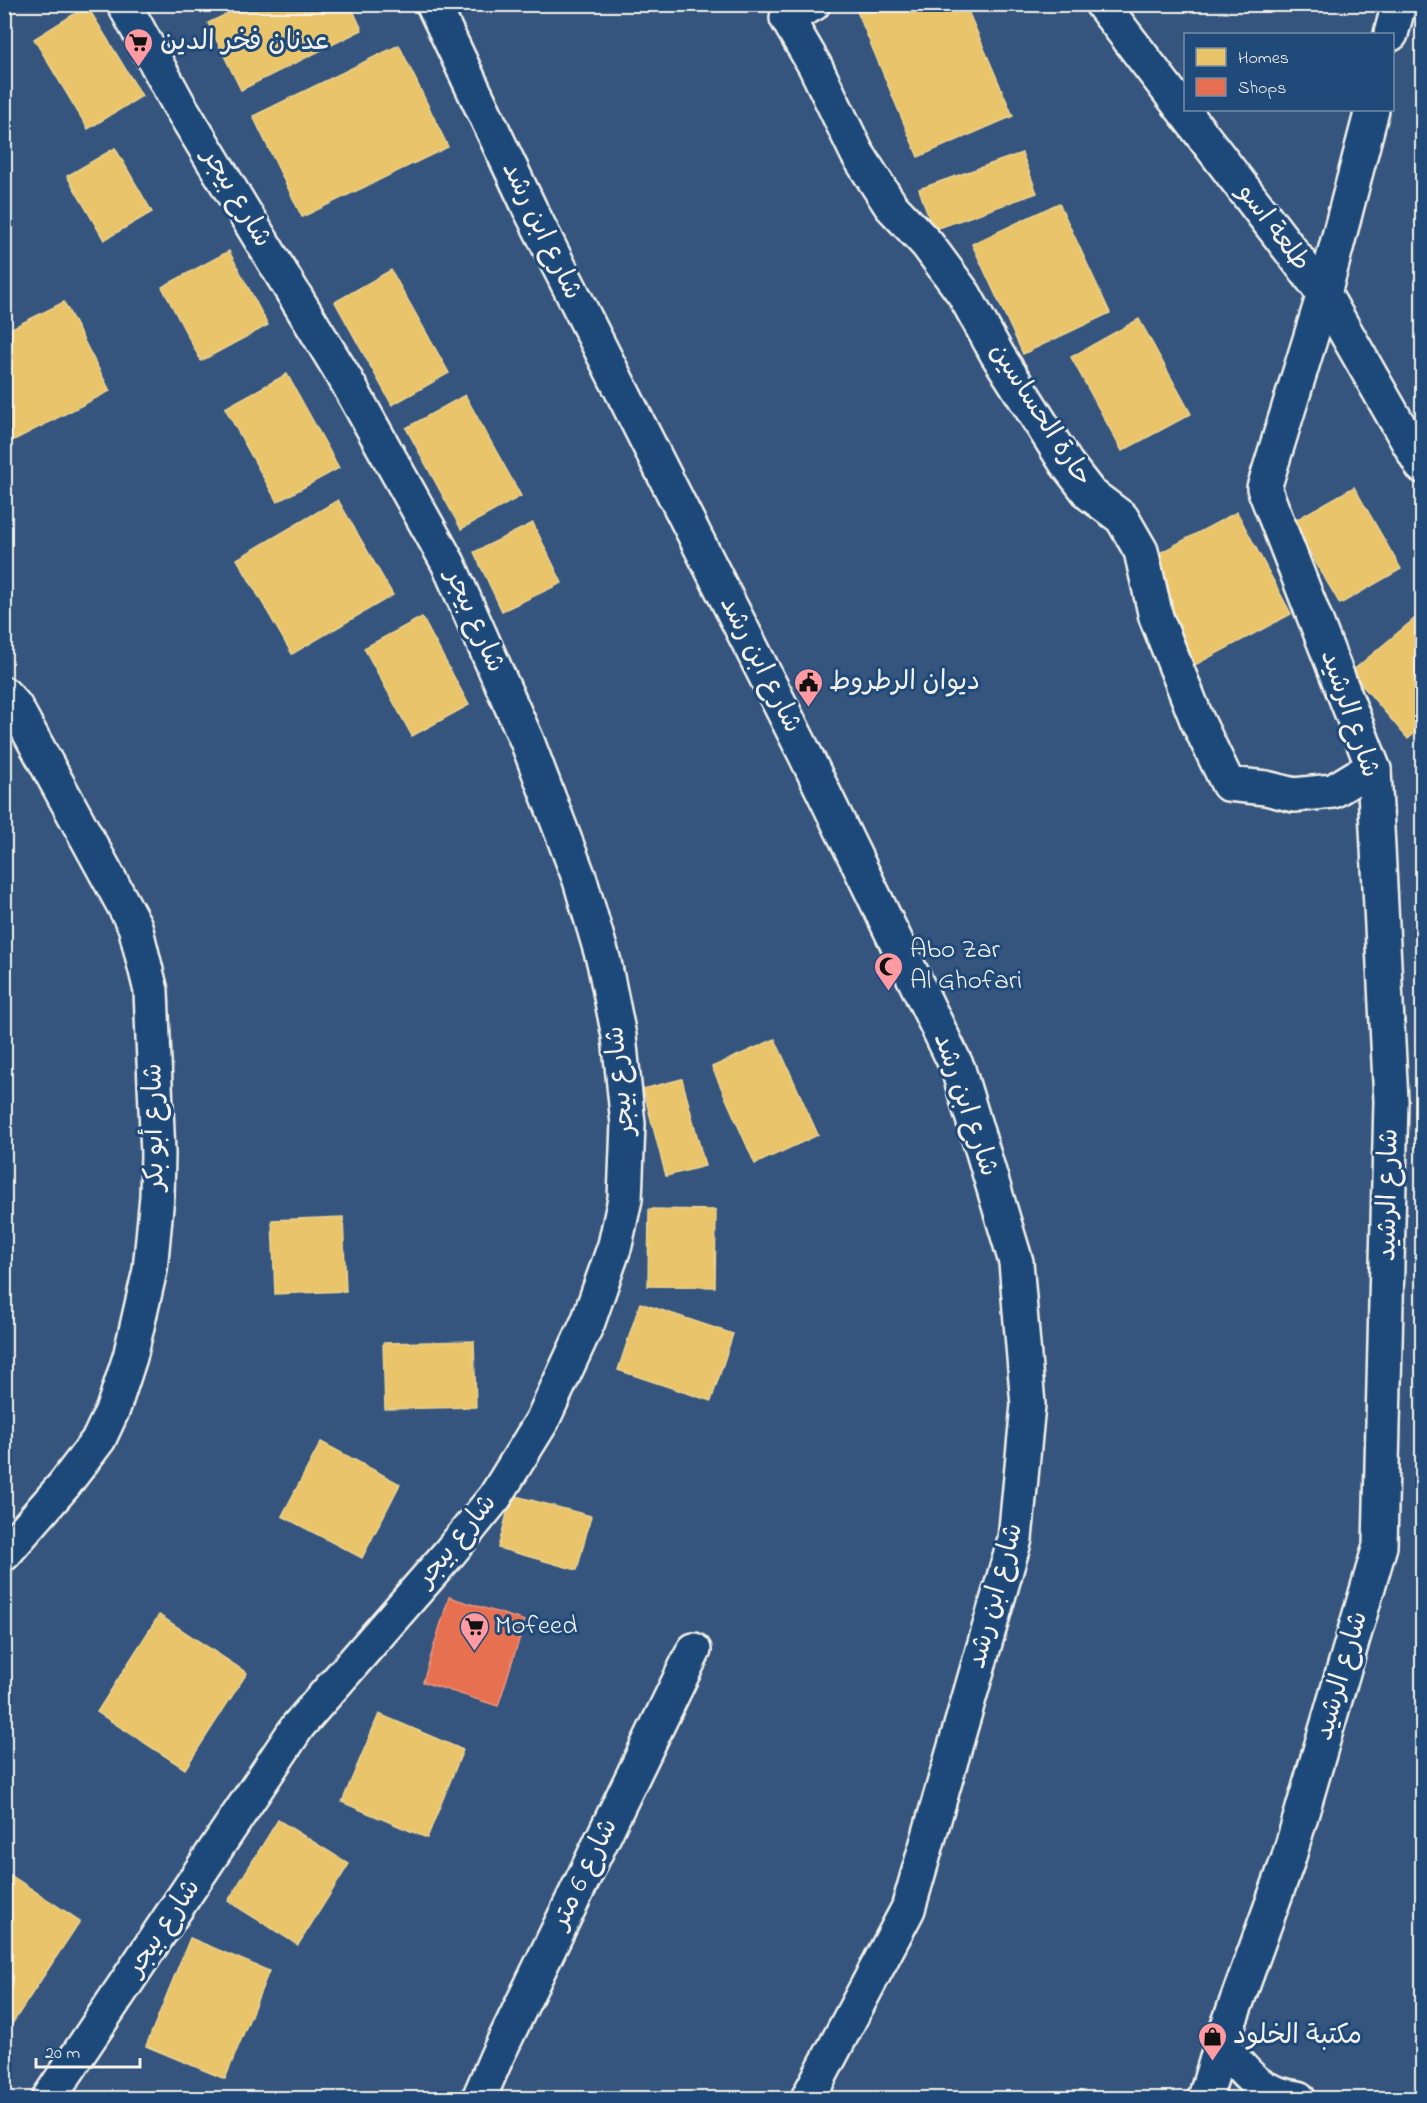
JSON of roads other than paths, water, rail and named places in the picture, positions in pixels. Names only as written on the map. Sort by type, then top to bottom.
[{"type":"street","name":"شارع بيجر","points":[[49,2098],[298,1726],[495,1497],[542,1421],[588,1322],[615,1245],[625,1199],[628,1135],[619,1036],[604,962],[580,880],[527,741],[448,563],[346,380],[178,103],[124,4]]},
{"type":"street","name":"شارع ابن رشد","points":[[433,4],[530,209],[805,754],[958,1069],[1016,1262],[1028,1405],[1015,1539],[908,1909],[808,2098]]},
{"type":"street","name":"حارة الحساسين","points":[[813,4],[787,18],[815,66],[857,153],[891,206],[927,244],[964,294],[997,354],[1066,463],[1090,494],[1122,518],[1141,551],[1156,617],[1197,720],[1228,784],[1266,788],[1294,795],[1333,791],[1356,777],[1374,770]]},
{"type":"street","name":"طلعة اسو","points":[[1102,4],[1323,294],[1422,466]]},
{"type":"street","points":[[1391,33],[1399,4]]},
{"type":"street","name":"شارع الرشيد","points":[[1204,2098],[1288,1860],[1380,1546],[1391,1101],[1374,770],[1264,488],[1323,294],[1372,111]]},
{"type":"street","name":"شارع أبو بكر","points":[[4,694],[15,706],[135,926],[151,991],[158,1154],[157,1196],[150,1270],[130,1357],[113,1409],[99,1439],[64,1485],[4,1554]]},
{"type":"street","name":"شارع 6 متر","points":[[479,2098],[497,2056],[694,1650]]},
{"type":"street","points":[[1221,2045],[1261,2087],[1277,2095],[1298,2098]]},
{"type":"place","name":"عدنان فخر الدين","points":[[139,68]]},
{"type":"place","name":"ديوان الرطروط","points":[[808,708]]},
{"type":"place","name":"Abo Zar Al Ghofari","points":[[889,992]]},
{"type":"place","name":"Mofeed","points":[[474,1652]]},
{"type":"place","name":"مكتبة الخلود","points":[[1212,2062]]}]
